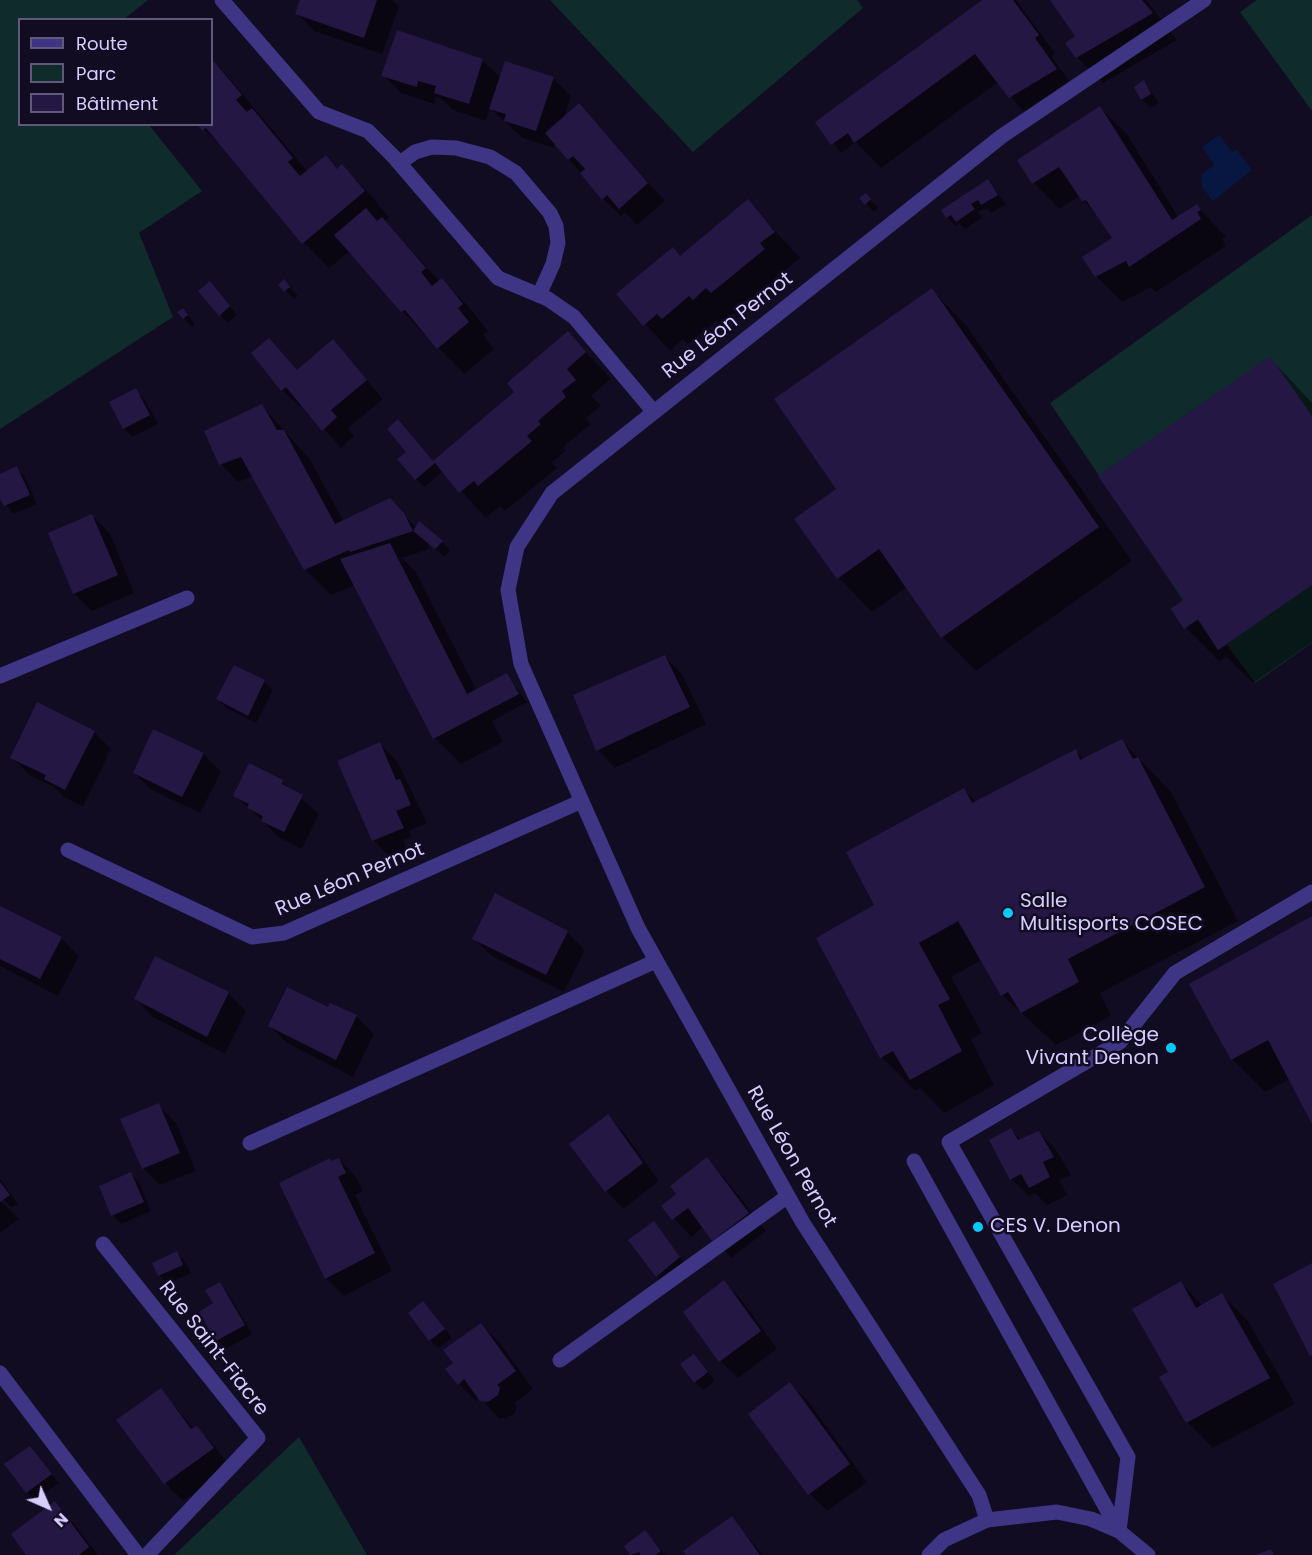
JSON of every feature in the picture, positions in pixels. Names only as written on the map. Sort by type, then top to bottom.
[{"type":"street","points":[[222,0],[319,112],[368,131],[400,163],[498,278],[514,287],[539,295],[574,317],[653,411]]},
{"type":"street","name":"Rue Léon Pernot","points":[[987,1520],[979,1495],[927,1417],[788,1196],[638,928],[521,664],[508,590],[517,547],[552,493],[1002,136],[1204,0]]},
{"type":"street","points":[[400,163],[415,152],[432,147],[456,148],[489,157],[516,173],[550,213],[556,225],[558,243],[556,253],[539,295]]},
{"type":"street","points":[[0,676],[187,598]]},
{"type":"street","name":"Rue Léon Pernot","points":[[68,850],[252,937],[284,933],[582,801]]},
{"type":"street","points":[[1119,1531],[1128,1457],[949,1142],[1120,1042],[1175,973],[1312,892]]},
{"type":"street","points":[[250,1143],[657,961]]},
{"type":"street","points":[[914,1161],[1119,1531]]},
{"type":"street","points":[[560,1360],[788,1196]]},
{"type":"street","name":"Rue Saint-Fiacre","points":[[103,1244],[258,1438],[147,1555]]},
{"type":"street","points":[[0,1373],[138,1555]]},
{"type":"street","points":[[929,1555],[944,1540],[987,1520],[1014,1515],[1057,1512],[1091,1519],[1119,1531],[1148,1555]]},
{"type":"green space","points":[[0,0],[148,0],[125,18],[18,18],[18,126],[150,126],[202,191],[139,233],[173,317],[0,429]]},
{"type":"green space","points":[[550,0],[857,0],[863,8],[693,152]]},
{"type":"green space","points":[[1257,0],[1312,0],[1312,111],[1240,12]]},
{"type":"green space","points":[[1312,215],[1312,643],[1255,683],[1227,645],[1218,650],[1198,620],[1184,629],[1171,609],[1183,600],[1050,403]]},
{"type":"green space","points":[[299,1437],[367,1555],[174,1555]]},
{"type":"water","points":[[1219,135],[1232,152],[1236,149],[1252,170],[1213,201],[1202,187],[1201,175],[1214,165],[1202,147]]},
{"type":"building","points":[[300,0],[377,0],[364,38],[295,14]]},
{"type":"building","points":[[982,0],[1013,0],[1039,35],[1035,38],[1057,69],[1009,98],[975,54],[854,143],[848,133],[831,145],[815,122]]},
{"type":"building","points":[[1050,0],[1142,0],[1153,13],[1076,58],[1065,43],[1075,36]]},
{"type":"building","points":[[397,30],[483,59],[469,104],[434,93],[436,86],[418,81],[417,87],[381,76]]},
{"type":"building","points":[[213,60],[242,95],[236,100],[247,112],[252,108],[293,158],[288,162],[300,176],[326,155],[337,169],[342,164],[365,191],[302,244],[206,128],[202,131],[198,126],[213,126]]},
{"type":"building","points":[[505,61],[554,77],[536,131],[504,121],[506,114],[489,109]]},
{"type":"building","points":[[1144,80],[1151,94],[1141,100],[1134,87]]},
{"type":"building","points":[[579,103],[648,183],[619,209],[607,195],[602,200],[580,173],[585,169],[573,156],[568,160],[545,133]]},
{"type":"building","points":[[1100,106],[1172,220],[1197,204],[1201,210],[1197,212],[1201,219],[1129,267],[1126,261],[1095,277],[1082,257],[1112,238],[1086,200],[1082,201],[1059,167],[1032,184],[1017,160]]},
{"type":"building","points":[[988,179],[998,195],[981,205],[978,200],[971,204],[975,209],[956,222],[951,215],[946,218],[941,210]]},
{"type":"building","points":[[866,193],[871,199],[865,205],[859,198]]},
{"type":"building","points":[[748,199],[775,232],[760,243],[765,249],[711,293],[706,288],[693,300],[689,296],[662,319],[657,314],[643,326],[616,294],[673,247],[680,256]]},
{"type":"building","points":[[366,208],[377,221],[382,217],[426,268],[421,272],[432,286],[442,278],[463,304],[458,308],[469,322],[437,349],[405,310],[401,312],[334,235]]},
{"type":"building","points":[[284,279],[290,287],[284,292],[278,285]]},
{"type":"building","points":[[210,281],[230,306],[219,316],[198,291]]},
{"type":"building","points":[[932,288],[1099,527],[941,638],[879,549],[837,579],[794,519],[836,489],[774,399]]},
{"type":"building","points":[[183,308],[188,315],[183,319],[177,312]]},
{"type":"building","points":[[568,331],[586,352],[567,369],[576,380],[562,391],[566,397],[538,421],[541,424],[527,436],[532,441],[478,486],[474,481],[459,493],[435,463],[415,480],[397,459],[406,452],[387,429],[398,419],[433,461],[514,392],[507,383]]},
{"type":"building","points":[[269,338],[297,370],[333,339],[367,380],[331,410],[337,417],[322,431],[286,387],[281,391],[251,353]]},
{"type":"building","points":[[1270,356],[1312,416],[1312,585],[1218,650],[1198,619],[1184,629],[1171,609],[1184,600],[1098,476]]},
{"type":"building","points":[[136,388],[150,415],[123,429],[109,402]]},
{"type":"building","points":[[262,404],[277,430],[284,430],[335,524],[390,498],[404,513],[413,531],[350,552],[349,550],[304,570],[241,457],[219,465],[204,431]]},
{"type":"building","points":[[17,466],[30,495],[4,506],[0,499],[0,474]]},
{"type":"building","points":[[92,514],[118,575],[73,594],[48,533]]},
{"type":"building","points":[[419,521],[443,541],[435,549],[413,531]]},
{"type":"building","points":[[390,543],[467,694],[507,673],[519,694],[433,739],[340,559]]},
{"type":"building","points":[[665,655],[690,707],[596,751],[573,695]]},
{"type":"building","points":[[234,665],[265,680],[248,716],[216,699]]},
{"type":"building","points":[[37,702],[95,731],[65,790],[44,779],[46,775],[10,758]]},
{"type":"building","points":[[153,729],[204,753],[182,797],[133,773]]},
{"type":"building","name":"Salle Multisports COSEC","points":[[1122,739],[1133,759],[1138,757],[1205,887],[1068,959],[1079,982],[1021,1013],[1008,992],[1001,996],[958,921],[919,943],[950,999],[938,1005],[962,1051],[910,1080],[893,1051],[880,1058],[816,938],[874,905],[846,852],[964,788],[972,803],[1076,749],[1080,760]]},
{"type":"building","points":[[380,742],[396,780],[400,779],[411,805],[396,811],[404,828],[372,841],[337,761]]},
{"type":"building","points":[[249,763],[283,780],[282,784],[303,795],[284,832],[261,821],[263,816],[247,808],[249,804],[233,796]]},
{"type":"building","points":[[495,893],[568,931],[546,975],[472,939]]},
{"type":"building","points":[[0,906],[62,937],[40,979],[0,959]]},
{"type":"building","points":[[1312,916],[1312,1124],[1268,1040],[1231,1060],[1189,984]]},
{"type":"building","points":[[155,956],[229,992],[207,1037],[134,999]]},
{"type":"building","points":[[287,987],[328,1007],[330,1003],[357,1015],[336,1060],[268,1026]]},
{"type":"building","points":[[159,1103],[180,1153],[142,1169],[120,1119]]},
{"type":"building","points":[[608,1114],[643,1163],[605,1192],[569,1144]]},
{"type":"building","points":[[1011,1128],[1018,1140],[1039,1131],[1054,1157],[1043,1162],[1050,1177],[1029,1188],[1021,1174],[1010,1180],[989,1140]]},
{"type":"building","points":[[707,1157],[749,1213],[712,1241],[688,1208],[672,1220],[661,1206],[676,1194],[670,1186]]},
{"type":"building","points":[[330,1158],[331,1161],[339,1158],[346,1173],[338,1177],[375,1253],[325,1279],[279,1183]]},
{"type":"building","points":[[131,1172],[144,1202],[111,1216],[99,1186]]},
{"type":"building","points":[[0,1182],[10,1195],[0,1202]]},
{"type":"building","points":[[654,1221],[680,1257],[656,1277],[628,1240]]},
{"type":"building","points":[[177,1251],[183,1265],[158,1276],[152,1263]]},
{"type":"building","points":[[1312,1263],[1312,1355],[1310,1356],[1273,1284]]},
{"type":"building","points":[[724,1280],[761,1331],[719,1362],[683,1312]]},
{"type":"building","points":[[1181,1281],[1196,1308],[1222,1293],[1270,1378],[1186,1423],[1159,1377],[1168,1372],[1132,1309]]},
{"type":"building","points":[[220,1282],[245,1325],[216,1341],[199,1312],[213,1303],[205,1290]]},
{"type":"building","points":[[423,1301],[445,1329],[429,1341],[408,1313]]},
{"type":"building","points":[[481,1323],[516,1371],[497,1385],[500,1388],[498,1395],[488,1402],[480,1401],[464,1379],[458,1385],[445,1369],[453,1363],[443,1350]]},
{"type":"building","points":[[694,1354],[708,1372],[694,1383],[680,1364]]},
{"type":"building","points":[[790,1382],[850,1464],[808,1495],[748,1414]]},
{"type":"building","points":[[161,1388],[191,1429],[197,1426],[214,1448],[164,1484],[116,1420]]},
{"type":"building","points":[[30,1446],[52,1474],[26,1493],[4,1464]]},
{"type":"building","points":[[55,1501],[89,1547],[79,1555],[26,1555],[11,1534]]},
{"type":"building","points":[[732,1516],[760,1555],[686,1555],[683,1551]]},
{"type":"building","points":[[645,1530],[661,1551],[656,1555],[641,1555],[639,1552],[630,1555],[624,1546]]},
{"type":"building","points":[[1271,1549],[1274,1555],[1256,1555]]},
{"type":"place","name":"Salle Multisports COSEC","points":[[1008,913]]},
{"type":"place","name":"Collège Vivant Denon","points":[[1171,1048]]},
{"type":"place","name":"CES V. Denon","points":[[978,1227]]}]
